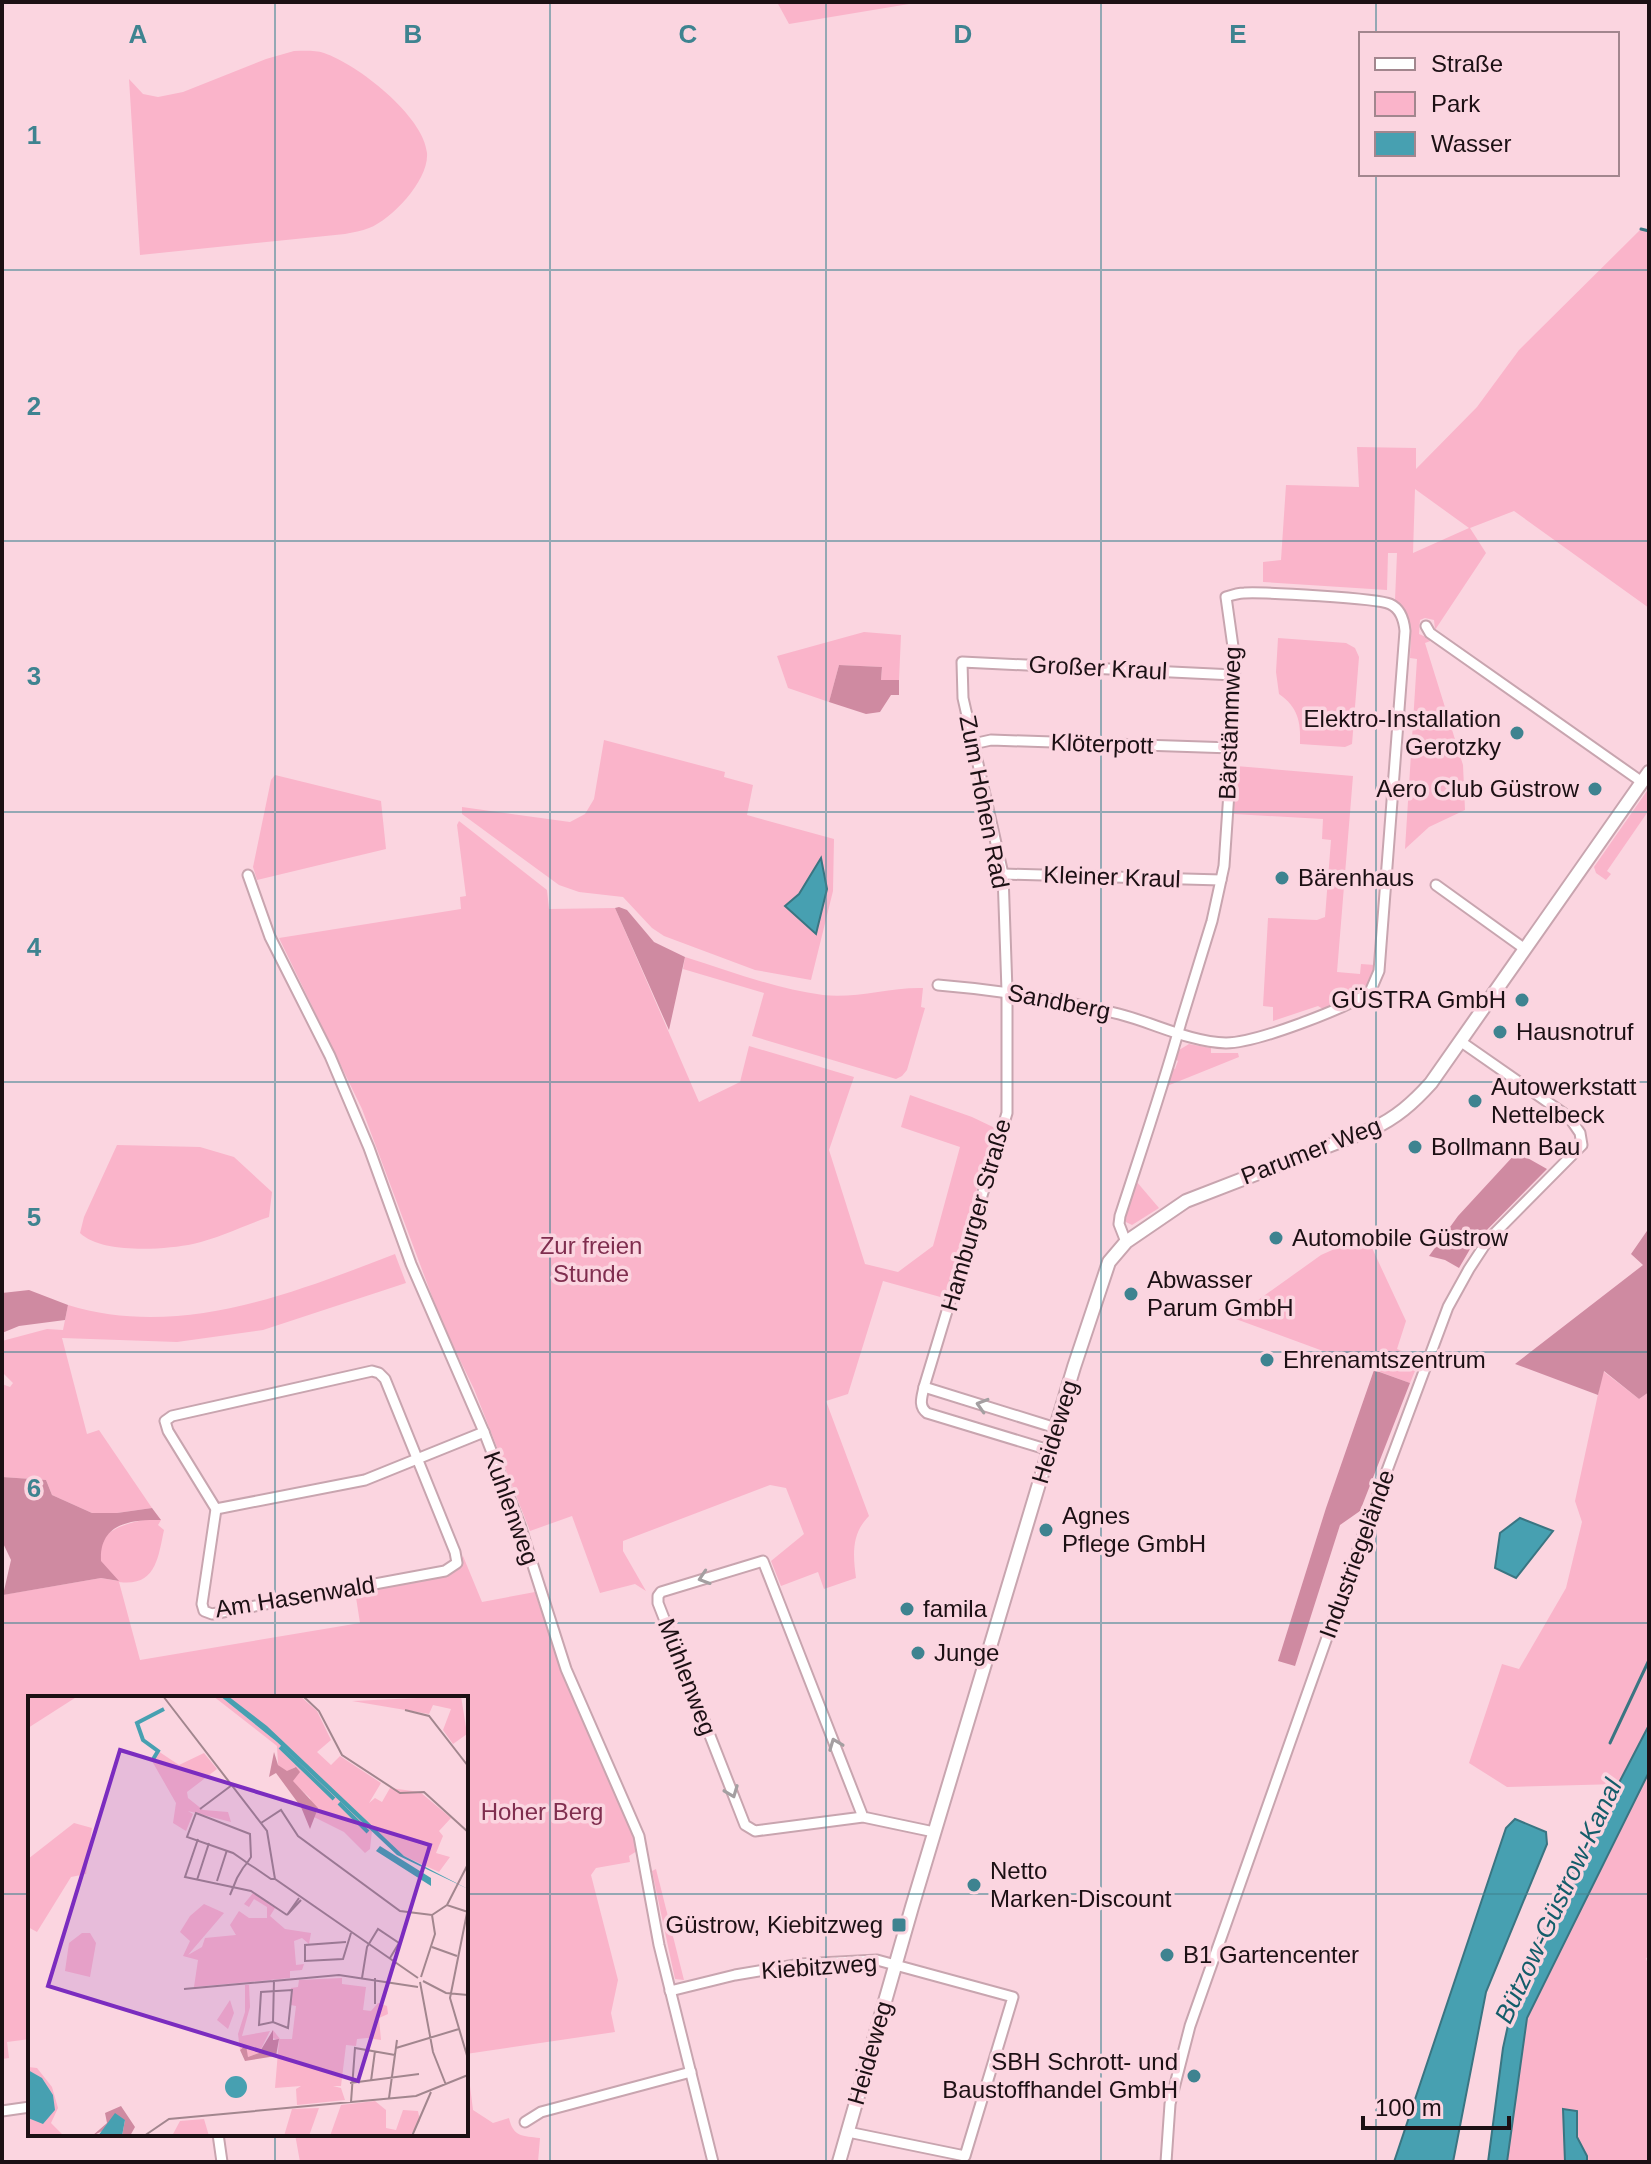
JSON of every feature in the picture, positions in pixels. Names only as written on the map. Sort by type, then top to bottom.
[{"type":"street","name":"Bärstämmweg","points":[[1246,592],[1392,605],[1403,619],[1405,631],[1379,971],[1370,992],[1361,998],[1258,1038],[1225,1043],[1197,1039],[1178,1032],[1221,880],[1232,748],[1234,643],[1226,597],[1246,592]]},
{"type":"street","name":"Parumer Weg","points":[[1126,1242],[1152,1221],[1186,1201],[1395,1118],[1431,1083],[1646,777],[1430,633],[1426,626]]},
{"type":"street","name":"Großer Kraul","points":[[962,662],[1234,675]]},
{"type":"street","name":"Zum Hohen Rad","points":[[962,662],[963,698],[1003,874],[1007,991]]},
{"type":"street","name":"Klöterpott","points":[[973,744],[991,740],[1232,748]]},
{"type":"street","name":"Kleiner Kraul","points":[[1003,874],[1221,880]]},
{"type":"street","name":"Kuhlenweg","points":[[248,875],[270,937],[336,1069],[369,1148],[411,1264],[484,1432],[520,1525],[566,1669],[639,1836],[650,1903],[713,2162]]},
{"type":"street","points":[[1436,885],[1525,949]]},
{"type":"street","name":"Sandberg","points":[[938,985],[1007,991],[1099,1009],[1178,1032]]},
{"type":"street","name":"Hamburger Straße","points":[[924,1387],[1007,1113],[1007,991]]},
{"type":"street","points":[[1126,1242],[1119,1224],[1120,1216],[1178,1032]]},
{"type":"street","name":"Industriegelände","points":[[1166,2162],[1170,2104],[1190,2026],[1443,1317],[1488,1240],[1582,1145],[1580,1133],[1569,1117],[1460,1041]]},
{"type":"street","name":"Heideweg","points":[[839,2162],[934,1832],[1103,1273],[1113,1255],[1126,1242]]},
{"type":"street","name":"Am Hasenwald","points":[[372,1371],[385,1379],[416,1460],[457,1563],[445,1571],[212,1614],[204,1611],[202,1604],[216,1509],[168,1431],[165,1421],[172,1416],[372,1371]]},
{"type":"street","points":[[1049,1450],[927,1413],[920,1402],[924,1387],[1056,1428]]},
{"type":"street","points":[[216,1509],[365,1480],[484,1432]]},
{"type":"street","name":"Mühlenweg","points":[[863,1817],[763,1561],[661,1592],[658,1603],[745,1825],[755,1831],[863,1817],[934,1832]]},
{"type":"street","name":"Kiebitzweg","points":[[670,1991],[735,1975],[801,1964],[877,1960],[1013,1997],[965,2156],[848,2132]]},
{"type":"street","points":[[525,2122],[541,2112],[691,2072]]},
{"type":"street","points":[[2,2111],[28,2107]]},
{"type":"street","points":[[218,2136],[222,2162]]},
{"type":"green space","points":[[777,2],[921,2],[789,24]]},
{"type":"green space","points":[[294,51],[324,53],[338,59],[387,93],[402,108],[423,139],[427,153],[426,164],[416,186],[398,207],[378,223],[345,234],[140,255],[129,79],[143,94],[158,97],[183,92]]},
{"type":"green space","points":[[1641,229],[1649,231],[1649,608],[1514,511],[1470,528],[1486,553],[1435,630],[1434,620],[1425,618],[1420,620],[1419,634],[1433,640],[1425,643],[1463,765],[1465,810],[1429,827],[1405,849],[1417,659],[1410,658],[1408,619],[1395,600],[1397,553],[1388,553],[1387,590],[1263,582],[1263,562],[1281,560],[1286,485],[1359,487],[1357,447],[1416,448],[1416,469],[1477,407],[1519,350]],"holes":[[[1415,489],[1469,528],[1413,553]]]},
{"type":"green space","points":[[864,632],[901,635],[899,680],[881,680],[882,667],[839,665],[829,702],[788,688],[777,656]]},
{"type":"green space","points":[[1278,638],[1346,643],[1355,648],[1359,657],[1352,744],[1345,747],[1300,744],[1297,716],[1279,694],[1276,672]]},
{"type":"green space","points":[[604,740],[725,772],[724,777],[753,785],[747,815],[834,839],[833,891],[811,980],[755,970],[664,936],[652,928],[623,897],[579,892],[559,885],[462,814],[462,807],[570,822],[585,814],[594,799]]},
{"type":"green space","points":[[1236,766],[1353,776],[1337,972],[1360,974],[1361,964],[1375,965],[1362,990],[1323,1009],[1318,1006],[1273,1021],[1273,1007],[1263,1006],[1268,918],[1317,920],[1325,917],[1331,840],[1322,839],[1323,819],[1234,814]]},
{"type":"green space","points":[[275,775],[381,801],[386,849],[257,880],[253,867],[271,780]]},
{"type":"green space","points":[[1649,788],[1649,810],[1607,871],[1611,874],[1606,880],[1596,873],[1594,867]]},
{"type":"green space","name":"Zur freien Stunde","points":[[459,821],[547,890],[549,909],[615,908],[699,1102],[740,1082],[749,1046],[854,1077],[829,1150],[865,1264],[898,1272],[933,1246],[960,1147],[901,1127],[910,1095],[995,1128],[944,1298],[883,1281],[848,1394],[826,1401],[869,1516],[856,1537],[856,1578],[824,1589],[818,1572],[781,1586],[771,1561],[804,1534],[786,1488],[770,1485],[623,1541],[623,1551],[646,1591],[635,1584],[600,1593],[572,1516],[530,1531],[474,1389],[442,1323],[362,1109],[279,938],[461,909],[460,897],[466,896]]},
{"type":"green space","points":[[685,957],[771,984],[823,995],[923,988],[921,1007],[925,1008],[907,1070],[896,1079],[752,1036],[764,993],[683,969]]},
{"type":"green space","points":[[1189,1044],[1211,1048],[1211,1053],[1238,1053],[1239,1057],[1167,1086],[1178,1061],[1175,1059],[1179,1050]]},
{"type":"green space","points":[[117,1145],[200,1147],[234,1157],[272,1192],[269,1217],[181,1246],[134,1249],[90,1240],[80,1233],[84,1217]]},
{"type":"green space","points":[[1136,1181],[1159,1208],[1132,1225],[1126,1222],[1125,1215]]},
{"type":"green space","points":[[1366,1235],[1406,1321],[1397,1349],[1420,1359],[1410,1383],[1233,1318],[1321,1255]]},
{"type":"green space","points":[[395,1254],[406,1283],[263,1330],[177,1342],[62,1338],[87,1434],[99,1430],[152,1508],[92,1513],[52,1495],[46,1480],[2,1477],[2,1384],[10,1387],[13,1383],[2,1372],[2,1341],[47,1329],[63,1330],[68,1305],[110,1314],[151,1317],[193,1314],[275,1297]]},
{"type":"green space","points":[[1603,1371],[1639,1399],[1649,1392],[1649,1725],[1619,1784],[1507,1787],[1469,1763],[1502,1664],[1519,1669],[1566,1588],[1582,1522],[1575,1501]]},
{"type":"green space","name":"Hoher Berg","points":[[161,1520],[158,1525],[164,1530],[157,1560],[148,1575],[141,1580],[119,1582],[140,1660],[360,1623],[355,1591],[447,1575],[456,1571],[463,1556],[482,1602],[535,1592],[560,1668],[626,1814],[637,1851],[629,1856],[630,1862],[596,1868],[591,1875],[618,1980],[611,2013],[615,2032],[468,2054],[468,1696],[28,1696],[28,2039],[7,2042],[9,2058],[2,2059],[2,1595],[101,1578],[118,1581],[100,1560],[100,1543],[112,1531],[128,1524]]},
{"type":"green space","points":[[1649,1772],[1649,1957],[1646,1958],[1649,1968],[1649,2162],[1507,2162],[1527,2018]]},
{"type":"green space","points":[[656,1869],[684,1980],[675,1979],[652,1871]]},
{"type":"green space","points":[[468,2070],[473,2110],[493,2123],[509,2118],[516,2132],[540,2138],[538,2162],[300,2162],[295,2136],[468,2136]]},
{"type":"shaded area","points":[[839,665],[882,667],[881,680],[899,680],[899,695],[891,695],[880,712],[866,714],[829,702]]},
{"type":"shaded area","points":[[615,908],[627,910],[654,942],[685,957],[669,1030]]},
{"type":"shaded area","points":[[1517,1152],[1547,1169],[1473,1244],[1459,1268],[1429,1256],[1458,1216]]},
{"type":"shaded area","points":[[1649,1228],[1649,1392],[1639,1399],[1604,1371],[1598,1395],[1515,1364],[1643,1265],[1631,1254]]},
{"type":"shaded area","points":[[29,1290],[68,1305],[65,1320],[19,1326],[2,1333],[2,1293]]},
{"type":"shaded area","points":[[1374,1370],[1410,1383],[1360,1511],[1340,1525],[1295,1666],[1278,1661],[1326,1508]]},
{"type":"shaded area","points":[[2,1477],[46,1480],[52,1495],[92,1513],[152,1508],[161,1520],[119,1526],[105,1539],[101,1561],[119,1581],[101,1578],[3,1595],[11,1560],[2,1541]]},
{"type":"water","points":[[821,858],[827,889],[816,934],[785,906],[799,894]]},
{"type":"water","points":[[1520,1518],[1553,1531],[1516,1578],[1495,1568],[1500,1533]]},
{"type":"water","name":"Bützow-Güstrow-Kanal","points":[[1649,1725],[1649,1772],[1527,2018],[1507,2162],[1488,2162],[1503,2048],[1519,1975]]},
{"type":"water","points":[[1515,1819],[1546,1832],[1547,1844],[1486,1992],[1453,2162],[1394,2162],[1506,1828]]},
{"type":"water","points":[[1563,2109],[1577,2111],[1577,2137],[1587,2162],[1565,2162]]},
{"type":"waterway","points":[[1641,229],[1649,231]]},
{"type":"waterway","points":[[1610,1743],[1649,1660]]},
{"type":"place","name":"Elektro-Installation Gerotzky","points":[[1517,733]]},
{"type":"place","name":"Aero Club Güstrow","points":[[1595,789]]},
{"type":"place","name":"Bärenhaus","points":[[1282,878]]},
{"type":"place","name":"GÜSTRA GmbH","points":[[1522,1000]]},
{"type":"place","name":"Hausnotruf","points":[[1500,1032]]},
{"type":"place","name":"Autowerkstatt Nettelbeck","points":[[1475,1101]]},
{"type":"place","name":"Bollmann Bau","points":[[1415,1147]]},
{"type":"place","name":"Automobile Güstrow","points":[[1276,1238]]},
{"type":"place","name":"Abwasser Parum GmbH","points":[[1131,1294]]},
{"type":"place","name":"Ehrenamtszentrum","points":[[1267,1360]]},
{"type":"place","name":"Agnes Pflege GmbH","points":[[1046,1530]]},
{"type":"place","name":"famila","points":[[907,1609]]},
{"type":"place","name":"Junge","points":[[918,1653]]},
{"type":"place","name":"Netto Marken-Discount","points":[[974,1885]]},
{"type":"place","name":"Güstrow, Kiebitzweg","points":[[899,1925]]},
{"type":"place","name":"B1 Gartencenter","points":[[1167,1955]]},
{"type":"place","name":"SBH Schrott- und Baustoffhandel GmbH","points":[[1194,2076]]}]
